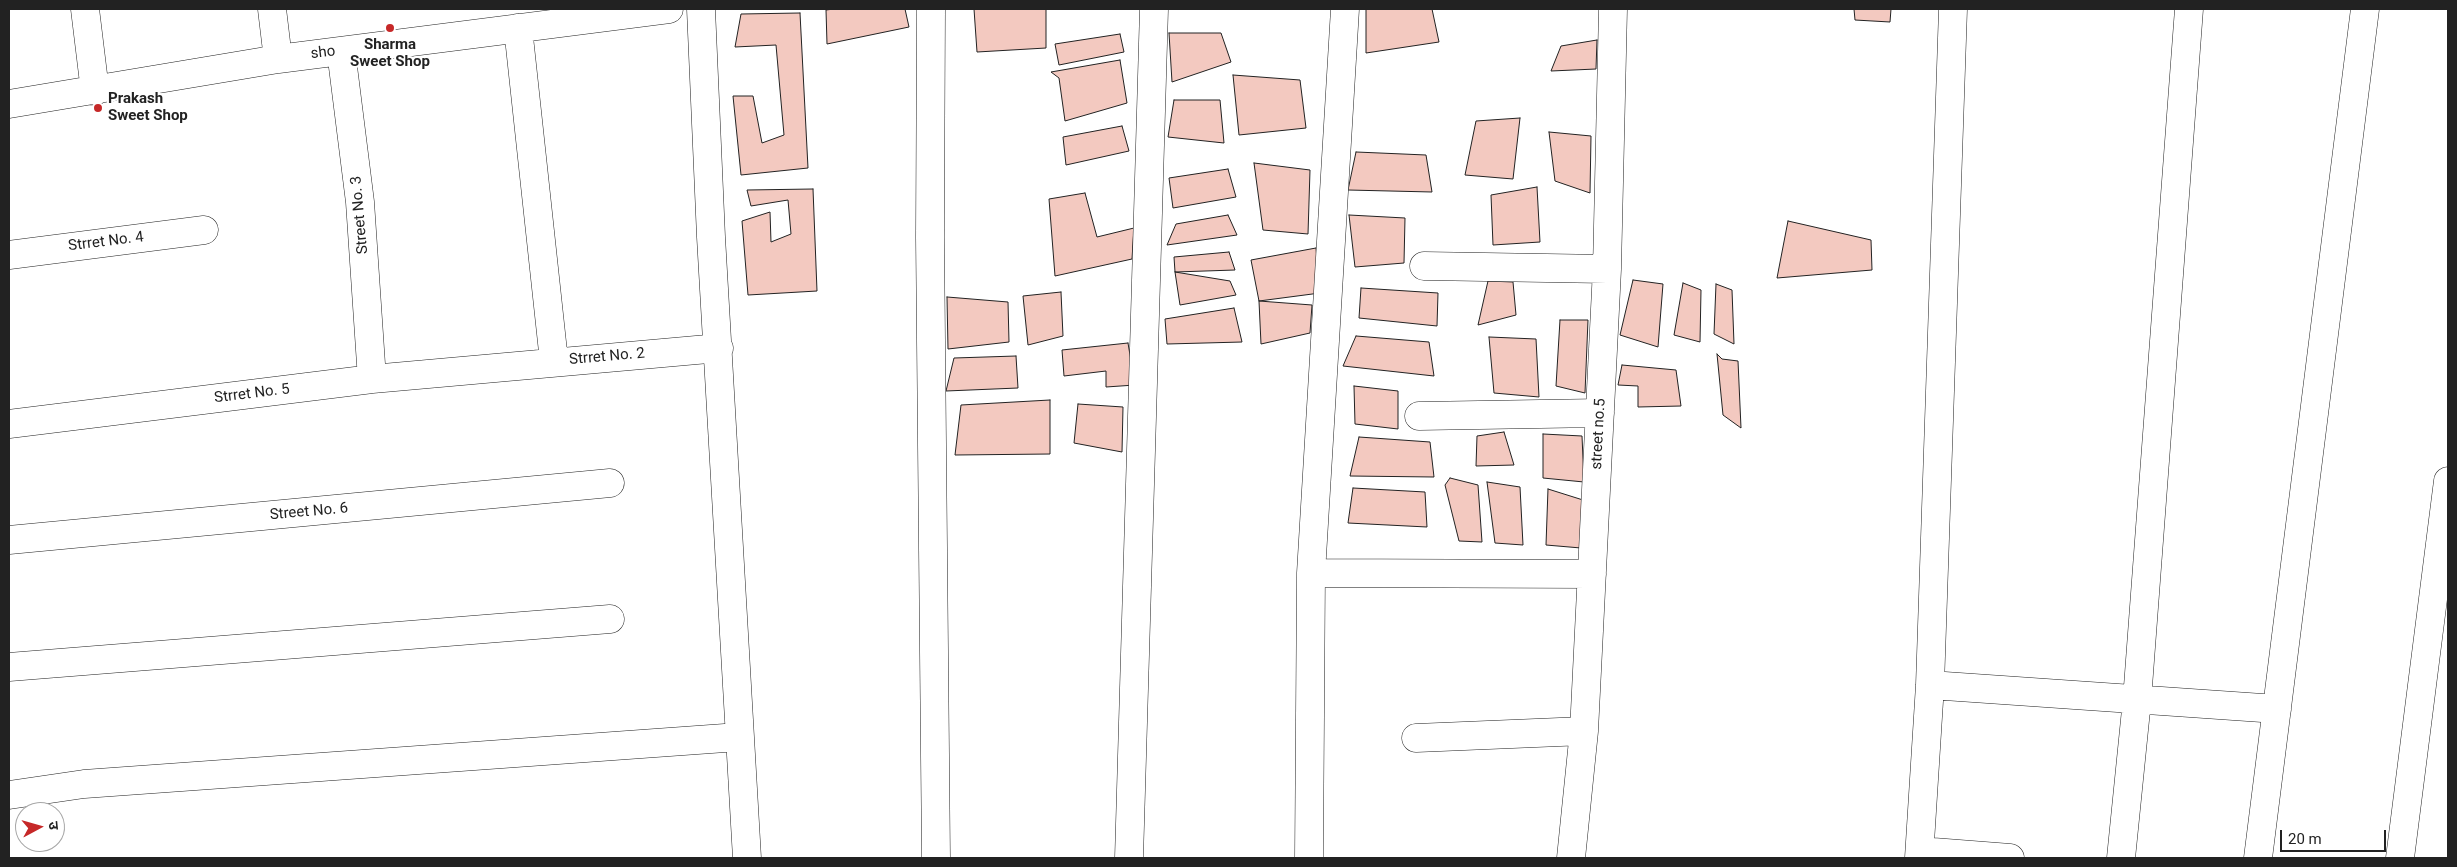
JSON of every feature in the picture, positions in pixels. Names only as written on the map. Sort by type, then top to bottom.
[{"type":"street","points":[[85,9],[95,91]]},
{"type":"street","points":[[272,9],[278,59]]},
{"type":"street","name":"sho","points":[[9,104],[278,59],[341,51],[479,20],[518,28],[661,9]]},
{"type":"street","points":[[701,9],[710,237],[719,348],[747,858]]},
{"type":"street","points":[[931,9],[930,236],[936,858]]},
{"type":"street","points":[[1129,858],[1154,9]]},
{"type":"street","points":[[1309,858],[1310,573],[1345,9]]},
{"type":"street","name":"street no.5","points":[[1571,858],[1584,731],[1600,413],[1607,269],[1613,9]]},
{"type":"street","points":[[1953,9],[1930,685],[1920,855],[2010,858]]},
{"type":"street","points":[[2122,858],[2138,700],[2189,9]]},
{"type":"street","points":[[2258,858],[2365,9]]},
{"type":"street","points":[[518,28],[554,361]]},
{"type":"street","name":"Street No. 3","points":[[341,51],[360,202],[372,379]]},
{"type":"street","name":"Strret No. 4","points":[[9,255],[204,230]]},
{"type":"street","points":[[1424,266],[1607,269]]},
{"type":"street","name":"Strret No. 2","points":[[495,367],[719,348]]},
{"type":"street","name":"Strret No. 5","points":[[9,424],[372,379],[495,367]]},
{"type":"street","points":[[1419,416],[1600,413]]},
{"type":"street","points":[[2400,858],[2448,481]]},
{"type":"street","name":"Street No. 6","points":[[9,540],[610,483]]},
{"type":"street","points":[[1310,573],[1592,574]]},
{"type":"street","points":[[9,667],[610,619]]},
{"type":"street","points":[[1930,685],[2277,709]]},
{"type":"street","points":[[1416,738],[1584,731]]},
{"type":"street","points":[[9,795],[84,784],[739,736]]},
{"type":"building","points":[[905,9],[909,27],[827,44],[826,10]]},
{"type":"building","points":[[974,9],[1046,9],[1046,48],[977,52]]},
{"type":"building","points":[[1366,9],[1432,9],[1439,42],[1366,53]]},
{"type":"building","points":[[1854,9],[1891,9],[1890,22],[1855,20]]},
{"type":"building","points":[[800,13],[808,168],[741,175],[733,96],[753,96],[762,143],[784,135],[776,45],[735,47],[741,14]]},
{"type":"building","points":[[1169,33],[1221,33],[1231,62],[1172,82]]},
{"type":"building","points":[[1120,34],[1124,52],[1059,65],[1055,44]]},
{"type":"building","points":[[1597,40],[1596,69],[1551,71],[1561,46]]},
{"type":"building","points":[[1120,60],[1127,103],[1065,121],[1059,78],[1051,72]]},
{"type":"building","points":[[1233,75],[1300,80],[1306,128],[1239,135]]},
{"type":"building","points":[[1174,100],[1220,100],[1224,143],[1168,137]]},
{"type":"building","points":[[1520,118],[1513,179],[1465,175],[1476,121]]},
{"type":"building","points":[[1122,126],[1129,151],[1066,165],[1063,137]]},
{"type":"building","points":[[1549,132],[1591,136],[1590,193],[1555,181]]},
{"type":"building","points":[[1356,152],[1426,155],[1432,192],[1348,190]]},
{"type":"building","points":[[1254,163],[1310,170],[1308,234],[1263,230]]},
{"type":"building","points":[[1228,169],[1236,197],[1173,208],[1169,178]]},
{"type":"building","points":[[1537,187],[1540,242],[1493,245],[1491,195]]},
{"type":"building","points":[[813,189],[817,291],[748,295],[742,221],[770,212],[771,242],[791,234],[788,200],[751,206],[747,190]]},
{"type":"building","points":[[1085,193],[1097,237],[1134,228],[1132,259],[1055,276],[1049,199]]},
{"type":"building","points":[[1228,215],[1237,235],[1167,245],[1176,224]]},
{"type":"building","points":[[1349,215],[1405,218],[1404,263],[1355,267]]},
{"type":"building","points":[[1788,221],[1871,240],[1872,270],[1777,278]]},
{"type":"building","points":[[1316,248],[1320,293],[1259,301],[1251,260]]},
{"type":"building","points":[[1229,252],[1235,270],[1175,272],[1174,257]]},
{"type":"building","points":[[1175,272],[1230,281],[1236,295],[1180,305]]},
{"type":"building","points":[[1633,280],[1663,284],[1658,347],[1620,335]]},
{"type":"building","points":[[1488,281],[1513,282],[1516,315],[1478,325]]},
{"type":"building","points":[[1683,283],[1701,290],[1700,342],[1674,335]]},
{"type":"building","points":[[1716,284],[1732,290],[1734,344],[1714,334]]},
{"type":"building","points":[[1361,288],[1438,293],[1437,326],[1359,318]]},
{"type":"building","points":[[1061,292],[1063,336],[1028,345],[1023,296]]},
{"type":"building","points":[[947,297],[1008,302],[1009,342],[948,349]]},
{"type":"building","points":[[1259,301],[1312,305],[1310,333],[1261,344]]},
{"type":"building","points":[[1234,308],[1242,342],[1167,344],[1165,319]]},
{"type":"building","points":[[1560,320],[1588,320],[1585,393],[1556,386]]},
{"type":"building","points":[[1356,336],[1429,342],[1434,376],[1343,366]]},
{"type":"building","points":[[1489,337],[1536,339],[1539,397],[1494,393]]},
{"type":"building","points":[[1128,343],[1135,385],[1106,387],[1106,371],[1064,376],[1062,350]]},
{"type":"building","points":[[1717,354],[1722,359],[1738,361],[1741,428],[1723,415]]},
{"type":"building","points":[[1016,356],[1018,388],[946,391],[954,358]]},
{"type":"building","points":[[1622,365],[1676,370],[1681,406],[1638,407],[1638,386],[1618,385]]},
{"type":"building","points":[[1354,386],[1398,391],[1398,429],[1355,424]]},
{"type":"building","points":[[1050,400],[1050,454],[955,455],[961,405]]},
{"type":"building","points":[[1078,404],[1123,407],[1122,452],[1074,443]]},
{"type":"building","points":[[1504,432],[1514,465],[1476,466],[1477,436]]},
{"type":"building","points":[[1543,434],[1582,436],[1584,482],[1543,478]]},
{"type":"building","points":[[1359,437],[1430,442],[1434,477],[1350,476]]},
{"type":"building","points":[[1450,478],[1478,485],[1482,542],[1459,541],[1445,485]]},
{"type":"building","points":[[1487,482],[1520,487],[1523,545],[1495,543]]},
{"type":"building","points":[[1353,488],[1425,492],[1427,527],[1348,523]]},
{"type":"building","points":[[1548,489],[1583,500],[1581,548],[1546,545]]},
{"type":"place","name":"Sharma Sweet Shop","points":[[390,28]]},
{"type":"place","name":"Prakash Sweet Shop","points":[[98,108]]}]
